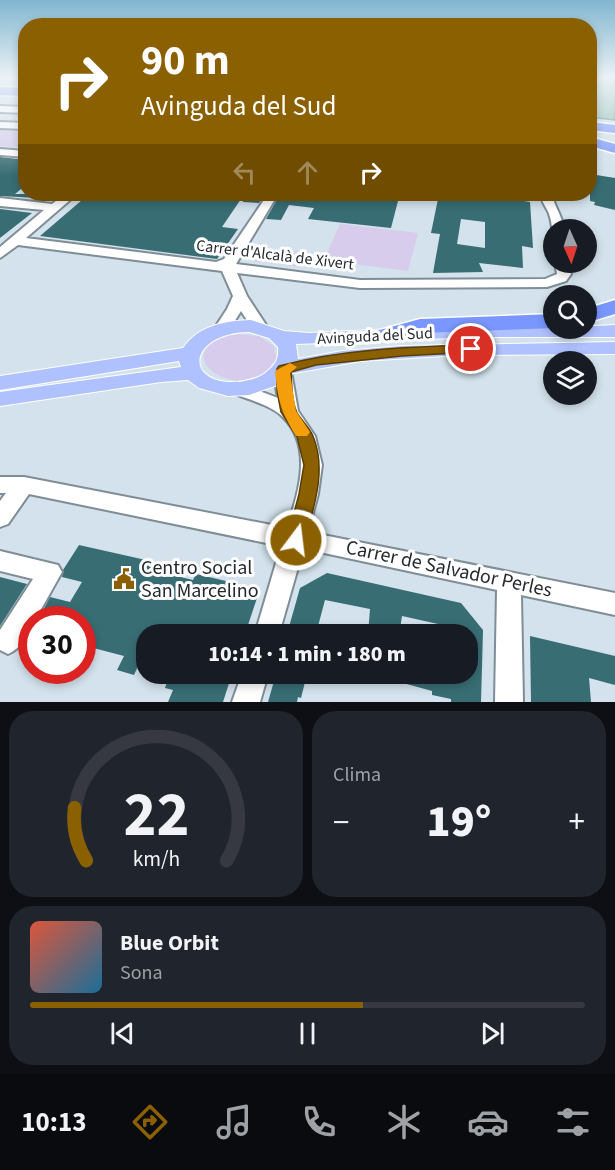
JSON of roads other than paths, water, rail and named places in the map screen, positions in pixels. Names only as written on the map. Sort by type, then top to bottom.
[{"type":"highway","points":[[597,127],[615,129]]},
{"type":"highway","points":[[597,133],[615,134]]},
{"type":"highway","points":[[597,141],[615,143]]},
{"type":"highway","points":[[597,142],[615,148]]},
{"type":"highway","points":[[597,313],[615,307]]},
{"type":"highway","points":[[388,335],[420,326],[543,321]]},
{"type":"main road","points":[[241,326],[260,328],[279,337],[289,350],[288,363],[283,370],[264,384],[238,389],[212,386],[192,363],[198,341],[222,329],[241,326]]},
{"type":"main road","name":"Avinguda del Sud","points":[[279,337],[309,339],[481,331],[615,331]]},
{"type":"main road","name":"Avinguda del Sud","points":[[283,370],[313,361],[402,352],[517,347],[615,348]]},
{"type":"main road","points":[[0,383],[192,363]]},
{"type":"main road","points":[[0,399],[161,375],[192,363]]},
{"type":"street","points":[[0,125],[18,126]]},
{"type":"street","points":[[0,152],[18,151]]},
{"type":"street","points":[[0,254],[62,201]]},
{"type":"street","points":[[260,328],[225,266],[268,201]]},
{"type":"street","points":[[547,201],[556,214],[557,219]]},
{"type":"street","points":[[0,202],[54,208]]},
{"type":"street","name":"Carrer d'Alcalà de Xivert","points":[[15,241],[360,284],[546,283],[561,278],[564,273]]},
{"type":"street","points":[[222,329],[235,309],[240,296]]},
{"type":"street","points":[[270,624],[296,540],[308,494],[312,465],[305,436],[289,412],[283,370]]},
{"type":"street","points":[[238,389],[267,400],[289,412]]},
{"type":"street","name":"Carrer de Salvador Perles","points":[[0,485],[24,485],[192,517],[615,604]]},
{"type":"street","points":[[0,518],[24,485]]},
{"type":"street","points":[[0,561],[50,572],[8,641]]},
{"type":"street","points":[[508,702],[509,582]]},
{"type":"street","points":[[246,702],[252,684]]},
{"type":"place","name":"Centro Social San Marcelino","points":[[124,579]]}]
